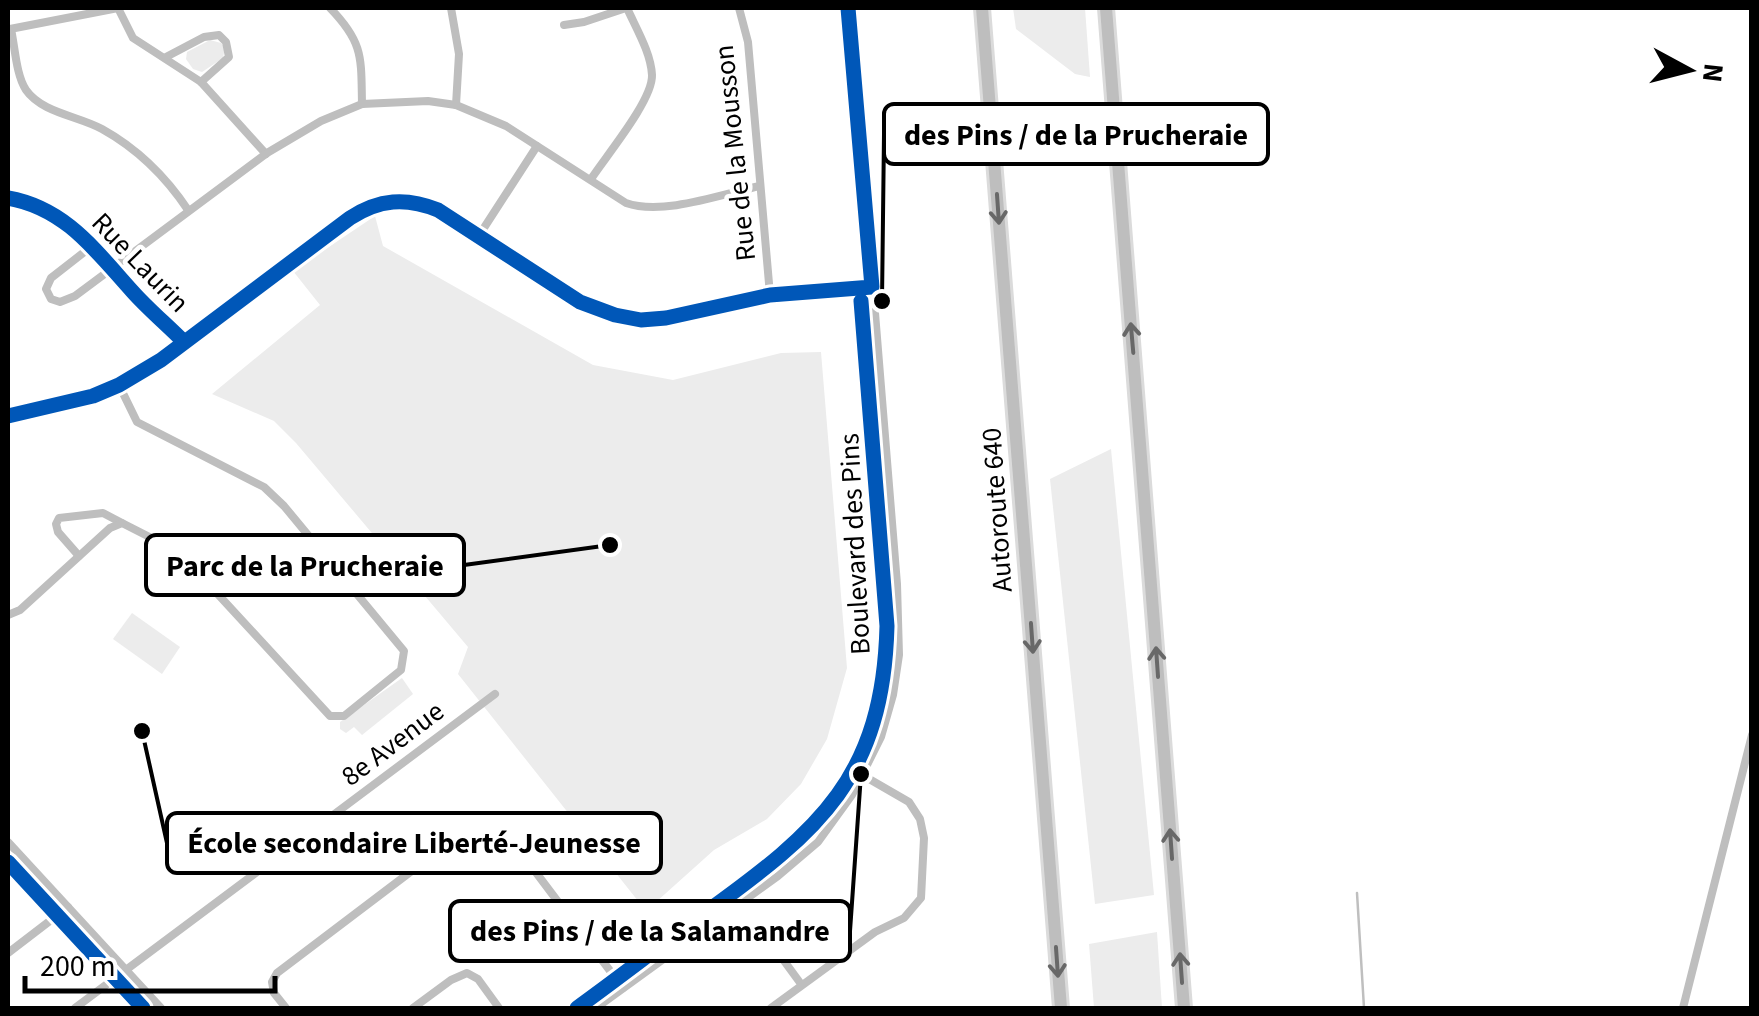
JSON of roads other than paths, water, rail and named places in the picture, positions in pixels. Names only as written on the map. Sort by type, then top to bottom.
[{"type":"highway","name":"Autoroute 640","points":[[982,8],[1061,1008]]},
{"type":"highway","points":[[1106,8],[1184,1008]]},
{"type":"street","points":[[188,210],[164,179],[128,145],[73,116],[41,105],[28,92],[22,84],[10,29],[118,8],[133,38],[202,82],[266,154]]},
{"type":"street","points":[[330,8],[352,32],[359,47],[362,104]]},
{"type":"street","points":[[451,8],[459,54],[456,104]]},
{"type":"street","points":[[564,25],[626,8],[648,59],[652,80],[592,178]]},
{"type":"street","name":"Rue de la Mousson","points":[[739,8],[748,42],[770,295]]},
{"type":"street","name":"Boulevard des Pins","points":[[596,1008],[778,876],[818,842],[864,776],[881,737],[893,694],[899,654],[897,584],[848,8]]},
{"type":"street","points":[[166,57],[204,37],[218,35],[226,42],[228,58],[202,82]]},
{"type":"street","points":[[92,246],[51,278],[46,289],[51,299],[60,302],[74,296],[266,154],[321,121],[362,104],[456,104],[506,126],[626,203],[640,208],[658,208],[760,186]]},
{"type":"street","points":[[480,234],[536,146]]},
{"type":"street","name":"Rue Laurin","points":[[8,198],[60,218],[183,341]]},
{"type":"street","points":[[8,416],[93,396],[119,385],[160,360],[350,218],[394,200],[424,204],[480,234],[580,302],[616,316],[666,318],[770,295],[872,287]]},
{"type":"street","points":[[79,556],[58,532],[59,518],[103,513],[179,552],[330,716],[344,716],[401,670],[404,650],[284,506],[264,487],[138,422],[119,385]]},
{"type":"street","points":[[8,615],[20,610],[110,528],[122,523]]},
{"type":"street","name":"8e Avenue","points":[[75,1008],[496,694]]},
{"type":"street","points":[[1683,1008],[1752,735]]},
{"type":"street","points":[[771,1008],[874,932],[904,918],[921,898],[924,838],[920,819],[909,802],[864,776]]},
{"type":"street","points":[[286,1008],[274,994],[272,982],[278,973],[475,823],[489,819],[501,826],[624,988]]},
{"type":"street","points":[[8,842],[161,1008]]},
{"type":"street","points":[[740,902],[801,984]]},
{"type":"street","points":[[8,954],[68,907]]},
{"type":"street","points":[[413,1008],[450,980],[467,973],[478,979],[500,1008]]},
{"type":"waterway","points":[[1357,893],[1364,1008]]},
{"type":"place","name":"des Pins / de la Prucheraie","points":[[882,301]]},
{"type":"place","name":"Parc de la Prucheraie","points":[[610,545]]},
{"type":"place","name":"École secondaire Liberté-Jeunesse","points":[[142,731]]},
{"type":"place","name":"des Pins / de la Salamandre","points":[[861,774]]}]
